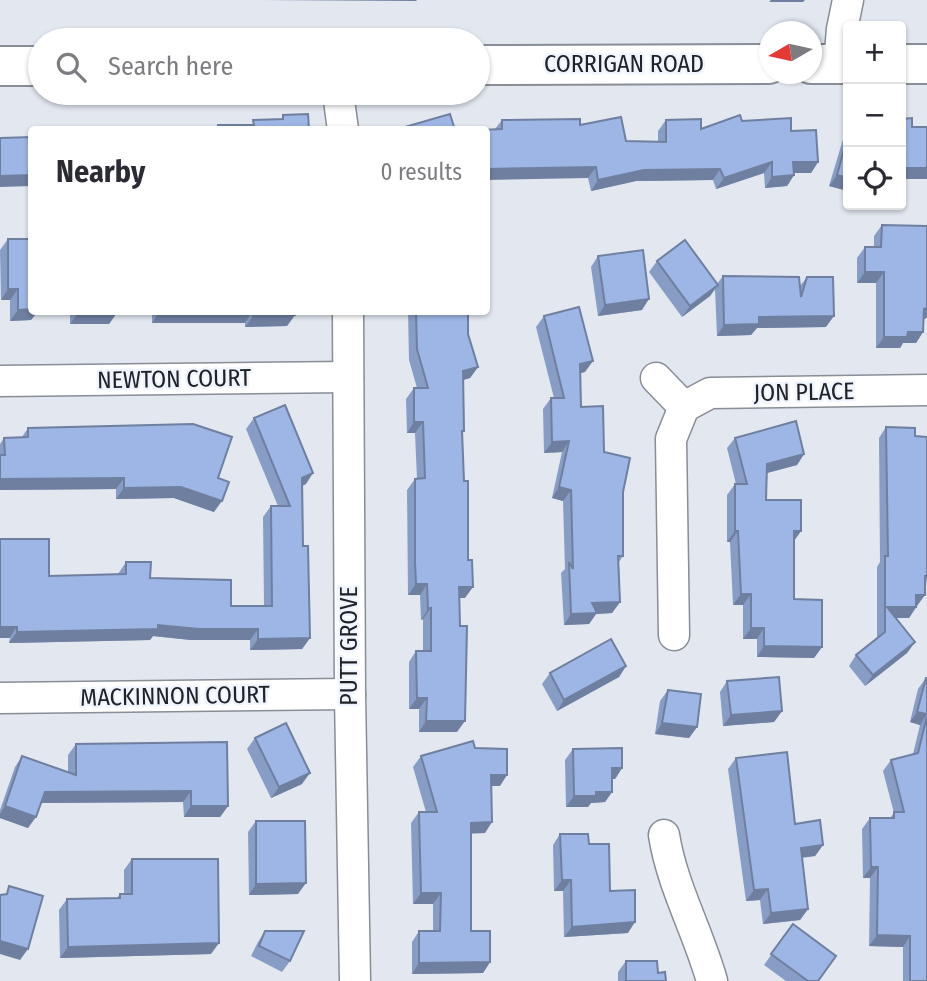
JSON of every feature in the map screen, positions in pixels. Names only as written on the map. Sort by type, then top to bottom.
[{"type":"main road","name":"CORRIGAN ROAD","points":[[490,65],[759,64]]},
{"type":"main road","points":[[906,64],[927,64]]},
{"type":"main road","points":[[0,66],[28,66]]},
{"type":"street","points":[[833,64],[848,0]]},
{"type":"street","points":[[859,0],[864,21]]},
{"type":"street","points":[[340,105],[342,126]]},
{"type":"street","points":[[353,126],[355,105]]},
{"type":"street","name":"PUTT GROVE","points":[[348,315],[349,694],[355,981]]},
{"type":"street","name":"NEWTON COURT","points":[[0,381],[348,377]]},
{"type":"street","points":[[656,378],[684,407],[671,439],[674,635]]},
{"type":"street","name":"JON PLACE","points":[[684,407],[710,393],[927,390]]},
{"type":"street","name":"MACKINNON COURT","points":[[0,698],[349,694]]},
{"type":"street","points":[[664,835],[675,885],[695,928],[712,981]]},
{"type":"building","points":[[308,114],[309,126],[218,126],[254,125],[253,120],[283,119],[283,115]]},
{"type":"building","points":[[450,114],[454,126],[408,126]]},
{"type":"building","points":[[740,115],[742,121],[791,118],[791,131],[816,130],[818,162],[793,162],[794,175],[772,177],[772,162],[724,178],[720,169],[644,170],[598,180],[596,167],[490,169],[490,130],[502,129],[502,120],[580,119],[580,125],[621,117],[626,141],[666,142],[666,120],[701,119],[701,129]]},
{"type":"building","points":[[912,118],[912,127],[927,127],[927,168],[906,168],[906,119]]},
{"type":"building","points":[[28,137],[28,175],[0,176],[0,138]]},
{"type":"building","points":[[843,153],[843,177],[837,175]]},
{"type":"building","points":[[882,225],[927,226],[927,308],[924,309],[923,332],[908,332],[907,337],[884,337],[884,272],[865,272],[865,247],[881,247]]},
{"type":"building","points":[[8,239],[28,239],[28,309],[18,310],[18,289],[8,289]]},
{"type":"building","points":[[685,240],[718,285],[690,306],[657,261]]},
{"type":"building","points":[[643,250],[649,299],[605,305],[598,256]]},
{"type":"building","points":[[723,276],[799,277],[801,297],[807,277],[833,277],[834,316],[759,317],[759,324],[724,325]]},
{"type":"building","points":[[579,307],[593,361],[580,364],[581,407],[603,406],[604,452],[630,458],[623,492],[623,556],[618,556],[620,602],[592,603],[597,613],[571,614],[571,490],[559,487],[569,441],[552,442],[551,398],[564,398],[544,316]]},
{"type":"building","points":[[416,315],[468,315],[468,334],[478,367],[463,371],[464,481],[468,481],[468,560],[472,560],[473,587],[459,587],[460,626],[467,626],[465,721],[426,721],[427,698],[417,698],[416,651],[431,651],[431,608],[428,609],[427,584],[416,584],[415,479],[425,478],[423,422],[414,422],[414,388],[428,388],[417,349]]},
{"type":"building","points":[[285,405],[313,473],[302,478],[303,546],[308,546],[310,638],[258,639],[258,629],[199,629],[158,625],[158,629],[17,632],[17,627],[0,627],[0,539],[49,539],[49,576],[126,574],[126,562],[151,562],[150,578],[231,580],[231,606],[272,606],[271,506],[290,506],[254,418]]},
{"type":"building","points":[[796,421],[804,454],[767,464],[766,500],[801,500],[801,531],[794,531],[794,599],[822,600],[822,647],[764,646],[764,628],[751,628],[751,594],[741,594],[738,531],[735,531],[735,484],[747,484],[735,438]]},
{"type":"building","points":[[193,424],[232,437],[218,478],[229,482],[222,501],[181,487],[124,488],[124,478],[0,479],[0,455],[5,455],[4,438],[28,437],[28,428]]},
{"type":"building","points":[[886,427],[915,428],[915,436],[927,437],[927,576],[925,595],[916,595],[916,607],[887,607],[915,642],[873,675],[856,655],[885,632],[885,556],[888,556]]},
{"type":"building","points":[[611,639],[626,666],[564,700],[550,673]]},
{"type":"building","points":[[779,677],[782,711],[731,715],[727,681]]},
{"type":"building","points":[[927,678],[927,714],[917,712]]},
{"type":"building","points":[[668,690],[701,694],[697,727],[662,723]]},
{"type":"building","points":[[927,716],[927,981],[910,981],[910,936],[877,935],[878,867],[871,867],[870,818],[894,818],[894,812],[904,812],[891,760],[918,753]]},
{"type":"building","points":[[286,723],[310,773],[279,787],[255,738]]},
{"type":"building","points":[[473,741],[475,748],[507,749],[507,775],[491,775],[492,822],[471,823],[471,931],[490,931],[490,962],[419,963],[419,931],[440,931],[441,893],[421,893],[419,812],[437,812],[421,756]]},
{"type":"building","points":[[227,742],[228,806],[191,806],[191,791],[45,792],[36,817],[5,806],[22,756],[76,775],[76,744]]},
{"type":"building","points":[[622,748],[622,768],[612,768],[612,792],[596,792],[596,796],[574,796],[573,749]]},
{"type":"building","points":[[787,752],[795,824],[820,820],[823,845],[801,848],[808,909],[771,913],[768,889],[754,890],[736,758]]},
{"type":"building","points":[[256,821],[305,821],[306,883],[256,884]]},
{"type":"building","points":[[560,834],[588,834],[589,844],[609,844],[610,891],[635,890],[635,922],[572,927],[571,880],[562,880]]},
{"type":"building","points":[[132,859],[218,859],[219,943],[68,947],[67,899],[120,898],[120,894],[132,894]]},
{"type":"building","points":[[9,886],[43,896],[28,949],[0,941],[0,895],[7,894]]},
{"type":"building","points":[[793,924],[836,956],[818,981],[808,981],[771,954]]},
{"type":"building","points":[[265,931],[304,931],[290,961],[259,946]]},
{"type":"building","points":[[626,961],[657,961],[658,973],[665,972],[666,981],[626,981]]}]
